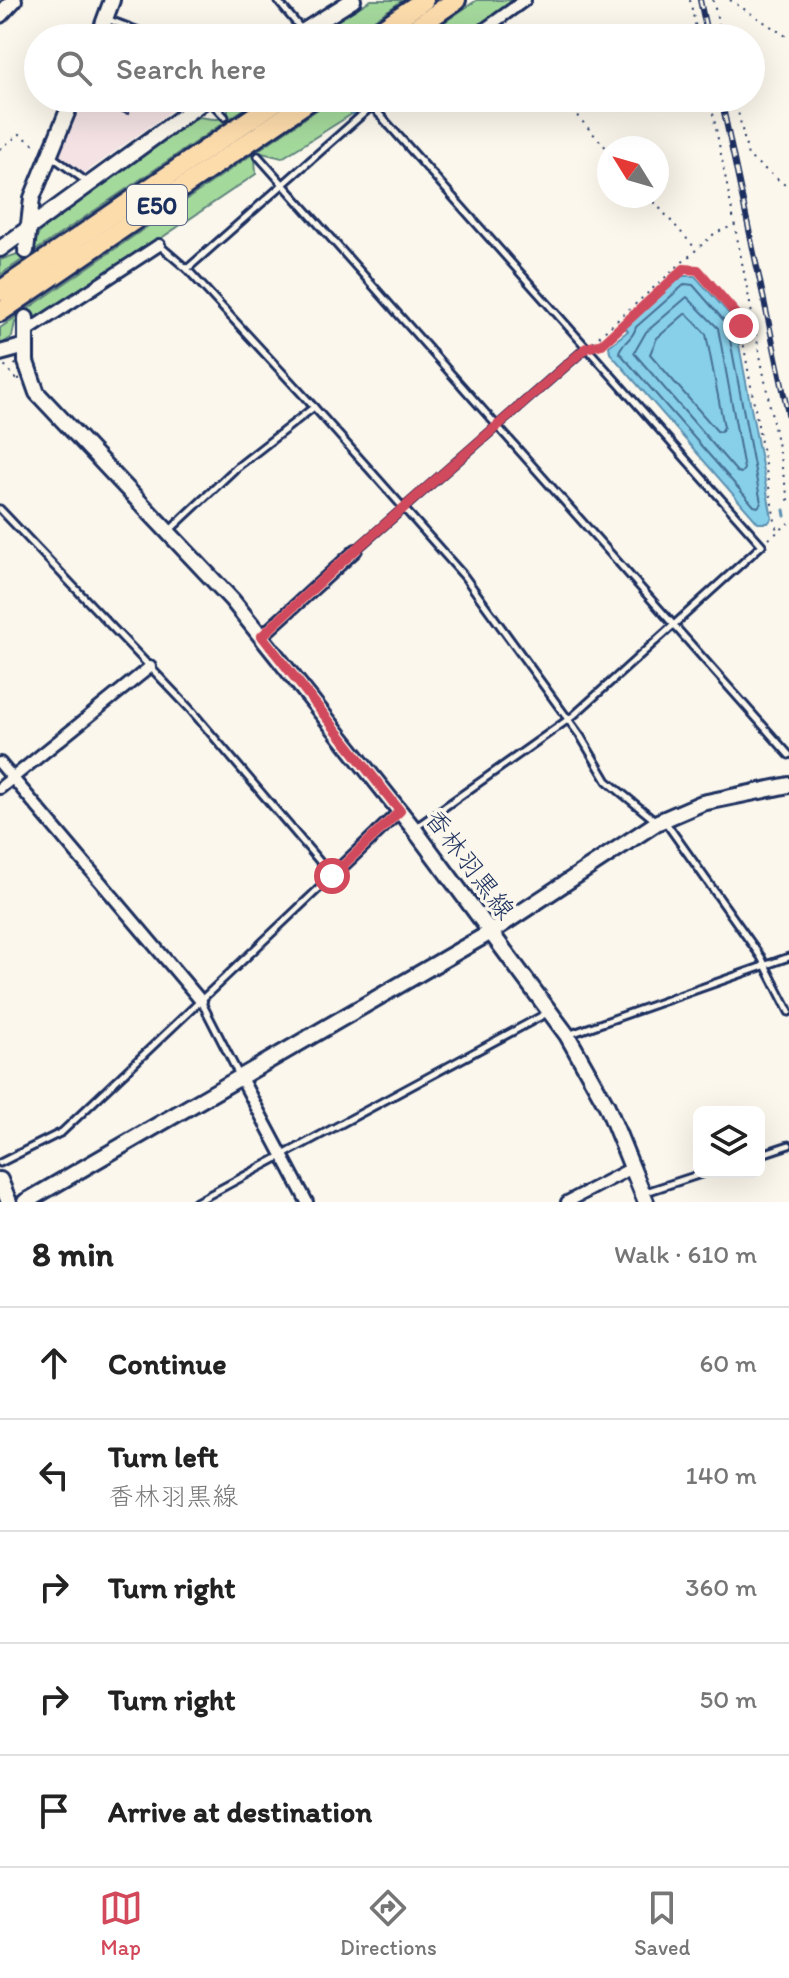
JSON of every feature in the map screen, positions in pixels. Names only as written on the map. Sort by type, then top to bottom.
[{"type":"highway","points":[[389,24],[424,0]]},
{"type":"highway","points":[[421,24],[456,0]]},
{"type":"highway","name":"E50","points":[[0,291],[261,112]]},
{"type":"highway","name":"E50","points":[[0,312],[293,112]]},
{"type":"main road","points":[[0,15],[14,0]]},
{"type":"main road","points":[[104,24],[112,0]]},
{"type":"main road","points":[[318,24],[353,0]]},
{"type":"main road","points":[[26,251],[32,198],[67,112]]},
{"type":"main road","points":[[0,249],[189,112]]},
{"type":"main road","points":[[0,353],[26,332]]},
{"type":"main road","name":"香林羽黒線","points":[[26,332],[30,378],[42,401],[262,636],[414,829],[567,1035],[607,1106],[644,1198]]},
{"type":"main road","points":[[25,1202],[491,932],[660,821],[702,803],[789,785]]},
{"type":"main road","points":[[0,1180],[9,1202]]},
{"type":"street","points":[[492,24],[525,0]]},
{"type":"street","points":[[26,332],[159,245]]},
{"type":"street","points":[[262,636],[356,550]]},
{"type":"street","points":[[0,788],[150,667]]},
{"type":"street","points":[[0,763],[201,1001]]},
{"type":"street","points":[[332,876],[400,811]]},
{"type":"street","points":[[241,1078],[307,1202]]},
{"type":"street","points":[[567,1202],[632,1168]]},
{"type":"lane","points":[[277,0],[295,24]]},
{"type":"lane","points":[[106,19],[119,24]]},
{"type":"lane","points":[[221,112],[225,117]]},
{"type":"lane","points":[[187,269],[358,112]]},
{"type":"lane","points":[[377,112],[762,545],[676,626],[568,720],[414,829]]},
{"type":"lane","points":[[49,154],[83,177],[89,185]]},
{"type":"lane","points":[[258,156],[789,755]]},
{"type":"lane","points":[[159,245],[187,269],[464,576],[581,737],[607,781],[660,821],[765,964],[789,1012]]},
{"type":"lane","points":[[356,550],[586,348]]},
{"type":"lane","points":[[167,532],[236,468],[314,407]]},
{"type":"lane","points":[[0,509],[190,709],[332,876],[62,1132],[0,1163]]},
{"type":"lane","points":[[567,1035],[789,957]]},
{"type":"lane","points":[[201,1001],[241,1078]]},
{"type":"lane","points":[[196,1202],[550,1012]]},
{"type":"lane","points":[[765,1153],[789,1145]]},
{"type":"lane","points":[[644,1198],[693,1178]]},
{"type":"path","points":[[690,0],[695,24]]},
{"type":"path","points":[[713,0],[719,24]]},
{"type":"path","points":[[730,0],[789,38]]},
{"type":"path","points":[[574,112],[597,138]]},
{"type":"path","points":[[713,112],[789,504]]},
{"type":"path","points":[[738,112],[748,156],[789,188]]},
{"type":"path","points":[[0,149],[20,134],[49,154]]},
{"type":"path","points":[[660,208],[696,249]]},
{"type":"path","points":[[586,348],[715,233],[736,225]]},
{"type":"path","points":[[586,348],[602,344],[684,269],[698,270],[739,319],[777,532]]},
{"type":"path","points":[[9,358],[17,364],[19,382],[8,370],[0,360],[9,358]]},
{"type":"path","points":[[762,545],[789,523]]},
{"type":"shaded area","points":[[72,112],[170,112],[85,173],[55,153]]},
{"type":"green space","points":[[371,0],[403,0],[368,24],[331,24]]},
{"type":"green space","points":[[477,0],[516,0],[482,24],[442,24]]},
{"type":"green space","points":[[228,112],[239,112],[0,275],[0,260],[32,249],[40,231],[198,117],[217,119],[228,115]]},
{"type":"green space","points":[[314,112],[352,112],[282,158],[262,153],[255,158],[256,174],[43,318],[32,318],[32,315],[15,322],[12,337],[0,345],[0,328]]},
{"type":"water","points":[[681,276],[695,276],[734,319],[772,518],[768,523],[758,523],[610,353],[609,346],[628,331],[624,327]]},
{"type":"waterway","points":[[784,510],[785,516]]},
{"type":"railway","points":[[700,0],[705,24]]},
{"type":"railway","points":[[724,112],[789,418]]},
{"type":"route","points":[[332,876],[400,811],[262,636],[586,348],[602,344],[684,269],[698,270],[737,315],[741,326]]}]
